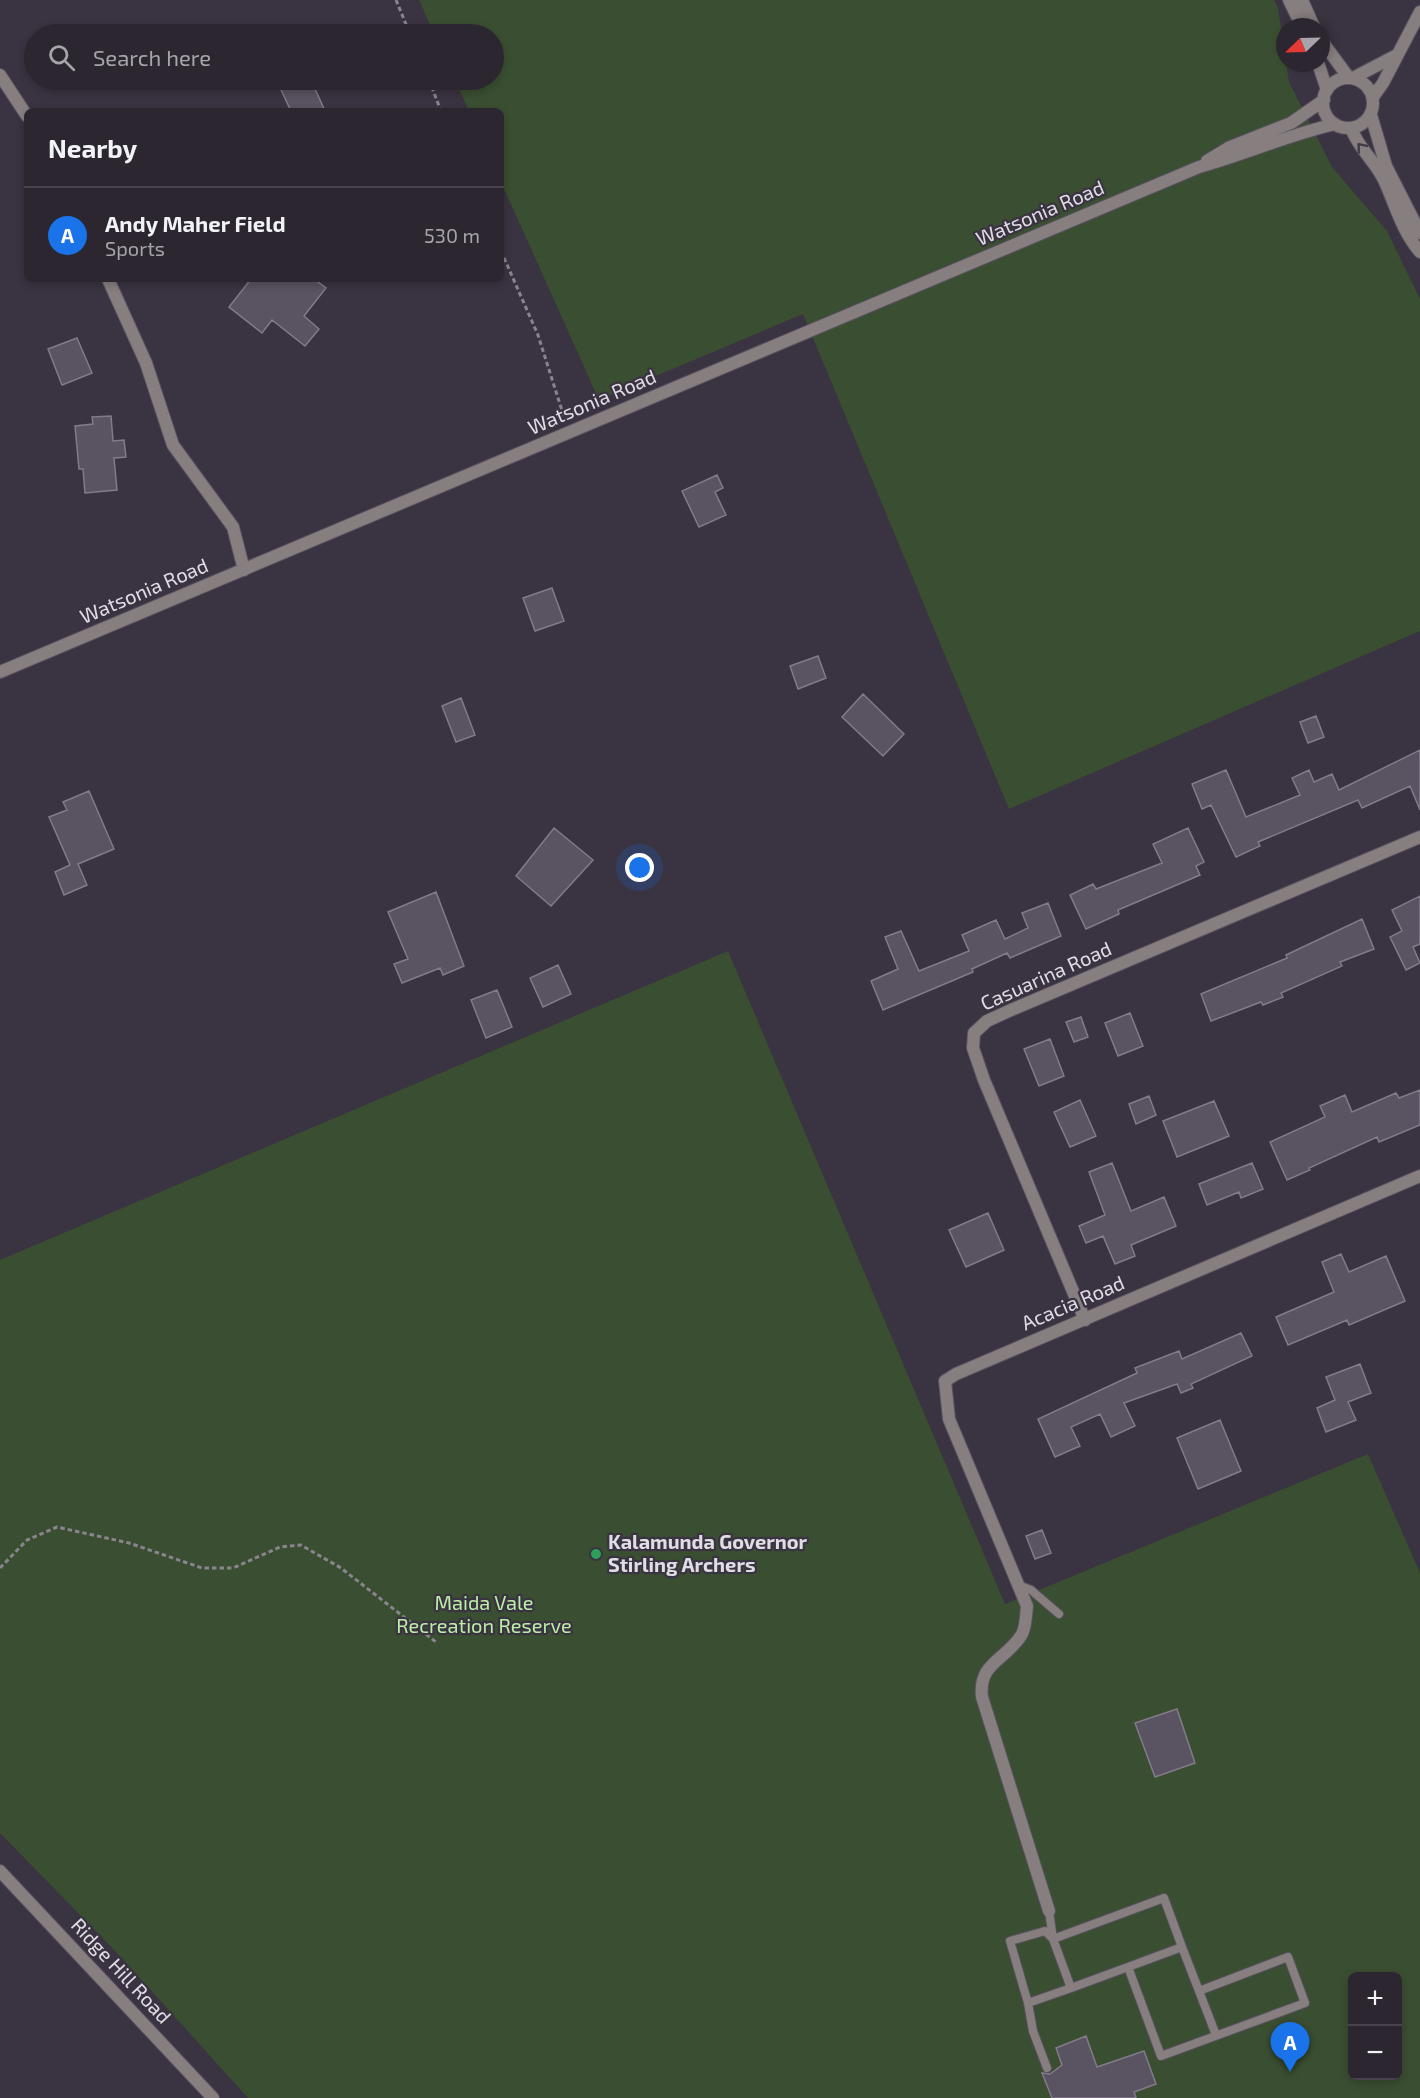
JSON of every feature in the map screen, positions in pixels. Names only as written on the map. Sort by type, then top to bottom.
[{"type":"street","points":[[1289,0],[1298,18]]},
{"type":"street","points":[[1302,0],[1310,18]]},
{"type":"street","points":[[1420,12],[1373,98],[1371,115],[1386,166],[1420,232]]},
{"type":"street","points":[[1330,51],[1351,78],[1369,88],[1373,98]]},
{"type":"street","points":[[1325,95],[1336,81],[1372,71],[1395,56]]},
{"type":"street","points":[[1320,72],[1326,114],[1335,124],[1351,128],[1363,124],[1371,115]]},
{"type":"street","points":[[0,75],[24,111]]},
{"type":"street","name":"Watsonia Road","points":[[1199,167],[1230,147],[1291,123],[1325,95]]},
{"type":"street","name":"Watsonia Road","points":[[0,672],[1199,167],[1239,156],[1282,138],[1335,124]]},
{"type":"street","points":[[1351,128],[1355,140],[1370,158],[1384,181],[1395,213],[1420,252]]},
{"type":"street","points":[[109,282],[146,363],[173,445],[233,527],[244,570]]},
{"type":"street","name":"Casuarina Road","points":[[1085,1320],[984,1080],[973,1048],[974,1033],[987,1021],[1011,1010],[1420,837]]},
{"type":"street","name":"Acacia Road","points":[[1019,1586],[948,1419],[945,1381],[956,1374],[1420,1176]]},
{"type":"street","points":[[1019,1586],[1027,1606],[1023,1632],[985,1671],[980,1683],[982,1697],[1049,1911]]},
{"type":"street","name":"Ridge Hill Road","points":[[0,1871],[213,2098]]},
{"type":"lane","points":[[1019,1586],[1031,1590],[1059,1614]]},
{"type":"lane","points":[[1053,1939],[1164,1898],[1216,2035]]},
{"type":"lane","points":[[1049,1911],[1053,1939],[1071,1988]]},
{"type":"lane","points":[[1047,2068],[1033,2031],[1028,2003],[1010,1941],[1045,1931],[1053,1939]]},
{"type":"lane","points":[[1028,2003],[1182,1947]]},
{"type":"lane","points":[[1128,1967],[1161,2056],[1305,2003],[1288,1957],[1199,1992]]},
{"type":"path","points":[[396,0],[406,24]]},
{"type":"path","points":[[433,90],[440,108]]},
{"type":"path","points":[[504,258],[538,335],[554,380],[568,433]]},
{"type":"path","points":[[0,1568],[27,1540],[57,1527],[129,1543],[202,1568],[233,1568],[280,1547],[301,1545],[341,1568],[436,1642]]},
{"type":"green space","points":[[419,0],[1274,0],[1279,18],[1276,18],[1276,72],[1288,72],[1289,82],[1332,167],[1387,231],[1420,299],[1420,631],[1009,809],[803,314],[599,400],[504,189],[504,108],[468,108],[460,90],[504,90],[504,24],[430,24]]},
{"type":"green space","name":"Maida Vale Recreation Reserve","points":[[728,951],[1005,1604],[1368,1454],[1420,1573],[1420,2098],[248,2098],[120,1956],[0,1833],[0,1260]]},
{"type":"building","points":[[281,90],[316,90],[324,108],[290,108]]},
{"type":"building","points":[[249,282],[318,282],[326,288],[304,316],[319,329],[305,346],[272,320],[262,333],[229,307]]},
{"type":"building","points":[[77,338],[92,373],[62,385],[48,349]]},
{"type":"building","points":[[111,416],[113,441],[124,440],[126,457],[114,458],[117,490],[85,493],[83,469],[79,469],[75,426],[93,424],[92,417]]},
{"type":"building","points":[[717,475],[723,488],[715,492],[726,515],[699,527],[682,491]]},
{"type":"building","points":[[552,588],[564,621],[535,631],[523,598]]},
{"type":"building","points":[[818,656],[826,678],[798,689],[790,666]]},
{"type":"building","points":[[863,694],[904,734],[883,756],[842,717]]},
{"type":"building","points":[[461,698],[475,735],[456,742],[442,706]]},
{"type":"building","points":[[1316,716],[1324,737],[1308,743],[1300,722]]},
{"type":"building","points":[[1420,750],[1420,810],[1410,786],[1362,808],[1358,800],[1258,842],[1260,846],[1236,857],[1211,805],[1202,809],[1192,784],[1226,770],[1246,817],[1300,795],[1292,778],[1309,770],[1314,782],[1332,774],[1339,790]]},
{"type":"building","points":[[89,791],[114,849],[78,864],[87,885],[64,895],[55,872],[70,865],[49,817],[67,810],[63,802]]},
{"type":"building","points":[[554,828],[593,860],[551,906],[516,876]]},
{"type":"building","points":[[1188,828],[1204,862],[1196,866],[1200,875],[1118,910],[1119,914],[1086,929],[1070,895],[1093,884],[1096,889],[1162,863],[1153,844]]},
{"type":"building","points":[[436,892],[464,966],[443,975],[440,968],[402,983],[394,964],[408,959],[388,912]]},
{"type":"building","points":[[1420,896],[1420,944],[1413,947],[1420,963],[1406,970],[1390,937],[1402,931],[1392,910]]},
{"type":"building","points":[[1048,903],[1061,936],[1010,958],[1007,953],[972,969],[973,972],[883,1010],[871,981],[898,969],[885,937],[901,931],[919,971],[969,951],[962,935],[996,920],[1005,939],[1028,928],[1022,913]]},
{"type":"building","points":[[1362,919],[1374,949],[1340,962],[1342,966],[1281,993],[1283,997],[1263,1005],[1261,1002],[1211,1021],[1201,994],[1287,958],[1286,955]]},
{"type":"building","points":[[558,965],[571,994],[543,1007],[530,978]]},
{"type":"building","points":[[497,990],[512,1027],[486,1038],[471,1000]]},
{"type":"building","points":[[1130,1013],[1143,1046],[1118,1056],[1105,1023]]},
{"type":"building","points":[[1081,1017],[1088,1037],[1074,1042],[1066,1022]]},
{"type":"building","points":[[1050,1039],[1064,1076],[1039,1086],[1024,1049]]},
{"type":"building","points":[[1420,1090],[1420,1125],[1379,1142],[1377,1137],[1287,1180],[1270,1142],[1325,1117],[1320,1106],[1345,1095],[1352,1112],[1396,1093],[1399,1098]]},
{"type":"building","points":[[1149,1096],[1156,1115],[1136,1124],[1129,1104]]},
{"type":"building","points":[[1080,1100],[1096,1136],[1070,1147],[1054,1112]]},
{"type":"building","points":[[1214,1101],[1229,1136],[1177,1157],[1163,1121]]},
{"type":"building","points":[[1112,1163],[1131,1211],[1164,1197],[1176,1226],[1131,1245],[1135,1256],[1115,1264],[1103,1236],[1086,1243],[1079,1226],[1105,1215],[1089,1172]]},
{"type":"building","points":[[1252,1163],[1263,1189],[1241,1198],[1239,1192],[1207,1205],[1199,1184]]},
{"type":"building","points":[[988,1213],[1004,1250],[966,1267],[949,1230]]},
{"type":"building","points":[[1341,1254],[1349,1272],[1386,1256],[1405,1301],[1349,1325],[1347,1320],[1288,1345],[1276,1317],[1334,1292],[1322,1262]]},
{"type":"building","points":[[1241,1333],[1252,1356],[1191,1384],[1193,1388],[1181,1393],[1177,1384],[1124,1403],[1135,1426],[1111,1437],[1100,1414],[1071,1427],[1080,1446],[1055,1457],[1038,1419],[1137,1373],[1135,1368],[1179,1351],[1182,1359]]},
{"type":"building","points":[[1360,1364],[1371,1393],[1348,1402],[1356,1420],[1326,1432],[1317,1408],[1335,1400],[1326,1377]]},
{"type":"building","points":[[1220,1420],[1241,1471],[1198,1489],[1177,1438]]},
{"type":"building","points":[[1042,1530],[1051,1553],[1035,1559],[1026,1536]]},
{"type":"building","points":[[1177,1709],[1195,1763],[1155,1777],[1135,1723]]},
{"type":"building","points":[[1086,2036],[1097,2067],[1144,2051],[1156,2084],[1134,2092],[1136,2098],[1052,2098],[1042,2073],[1050,2074],[1062,2065],[1056,2048]]},
{"type":"place","name":"Kalamunda Governor Stirling Archers","points":[[596,1554]]},
{"type":"place","name":"Andy Maher Field","points":[[1290,2072]]}]
